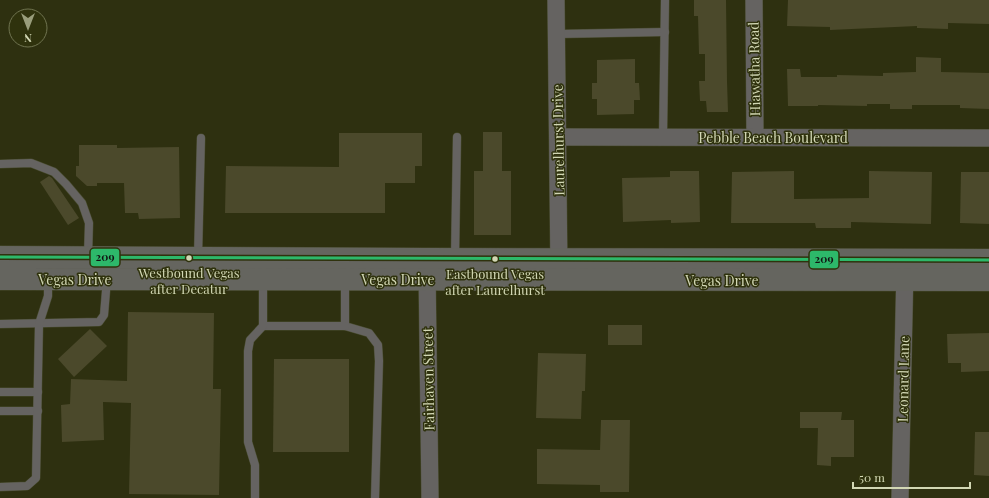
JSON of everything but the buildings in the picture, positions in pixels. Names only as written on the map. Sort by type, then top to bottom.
[{"type":"main road","name":"Vegas Drive","points":[[0,257],[198,258],[263,269]]},
{"type":"main road","name":"Vegas Drive","points":[[905,270],[989,260]]},
{"type":"main road","name":"Vegas Drive","points":[[0,279],[107,279],[263,269],[559,269],[905,270],[989,280]]},
{"type":"street","name":"Laurelhurst Drive","points":[[556,0],[559,269]]},
{"type":"street","name":"Hiawatha Road","points":[[754,0],[755,137]]},
{"type":"street","name":"Pebble Beach Boulevard","points":[[558,137],[989,138]]},
{"type":"street","name":"Fairhaven Street","points":[[427,269],[430,498]]},
{"type":"street","name":"Leonard Lane","points":[[900,498],[905,270]]},
{"type":"lane","points":[[663,137],[665,0]]},
{"type":"lane","points":[[557,34],[664,32]]},
{"type":"lane","points":[[454,269],[457,137]]},
{"type":"lane","points":[[198,258],[201,138]]},
{"type":"lane","points":[[0,164],[31,163],[54,172],[66,184],[82,203],[89,223],[88,257]]},
{"type":"lane","points":[[255,498],[255,465],[248,442],[248,351],[250,340],[263,326],[263,269]]},
{"type":"lane","points":[[345,269],[345,326]]},
{"type":"lane","points":[[0,487],[27,486],[36,478],[38,324],[48,296],[48,279]]},
{"type":"lane","points":[[0,324],[98,322],[104,315],[107,279]]},
{"type":"lane","points":[[263,326],[345,326],[369,333],[378,345],[379,362],[375,498]]},
{"type":"lane","points":[[0,392],[38,392]]},
{"type":"lane","points":[[0,411],[38,411]]},
{"type":"transit line","name":"209","points":[[0,257],[989,260]]},
{"type":"place","name":"Westbound Vegas after Decatur","points":[[189,258]]},
{"type":"place","name":"Eastbound Vegas after Laurelhurst","points":[[495,259]]}]
